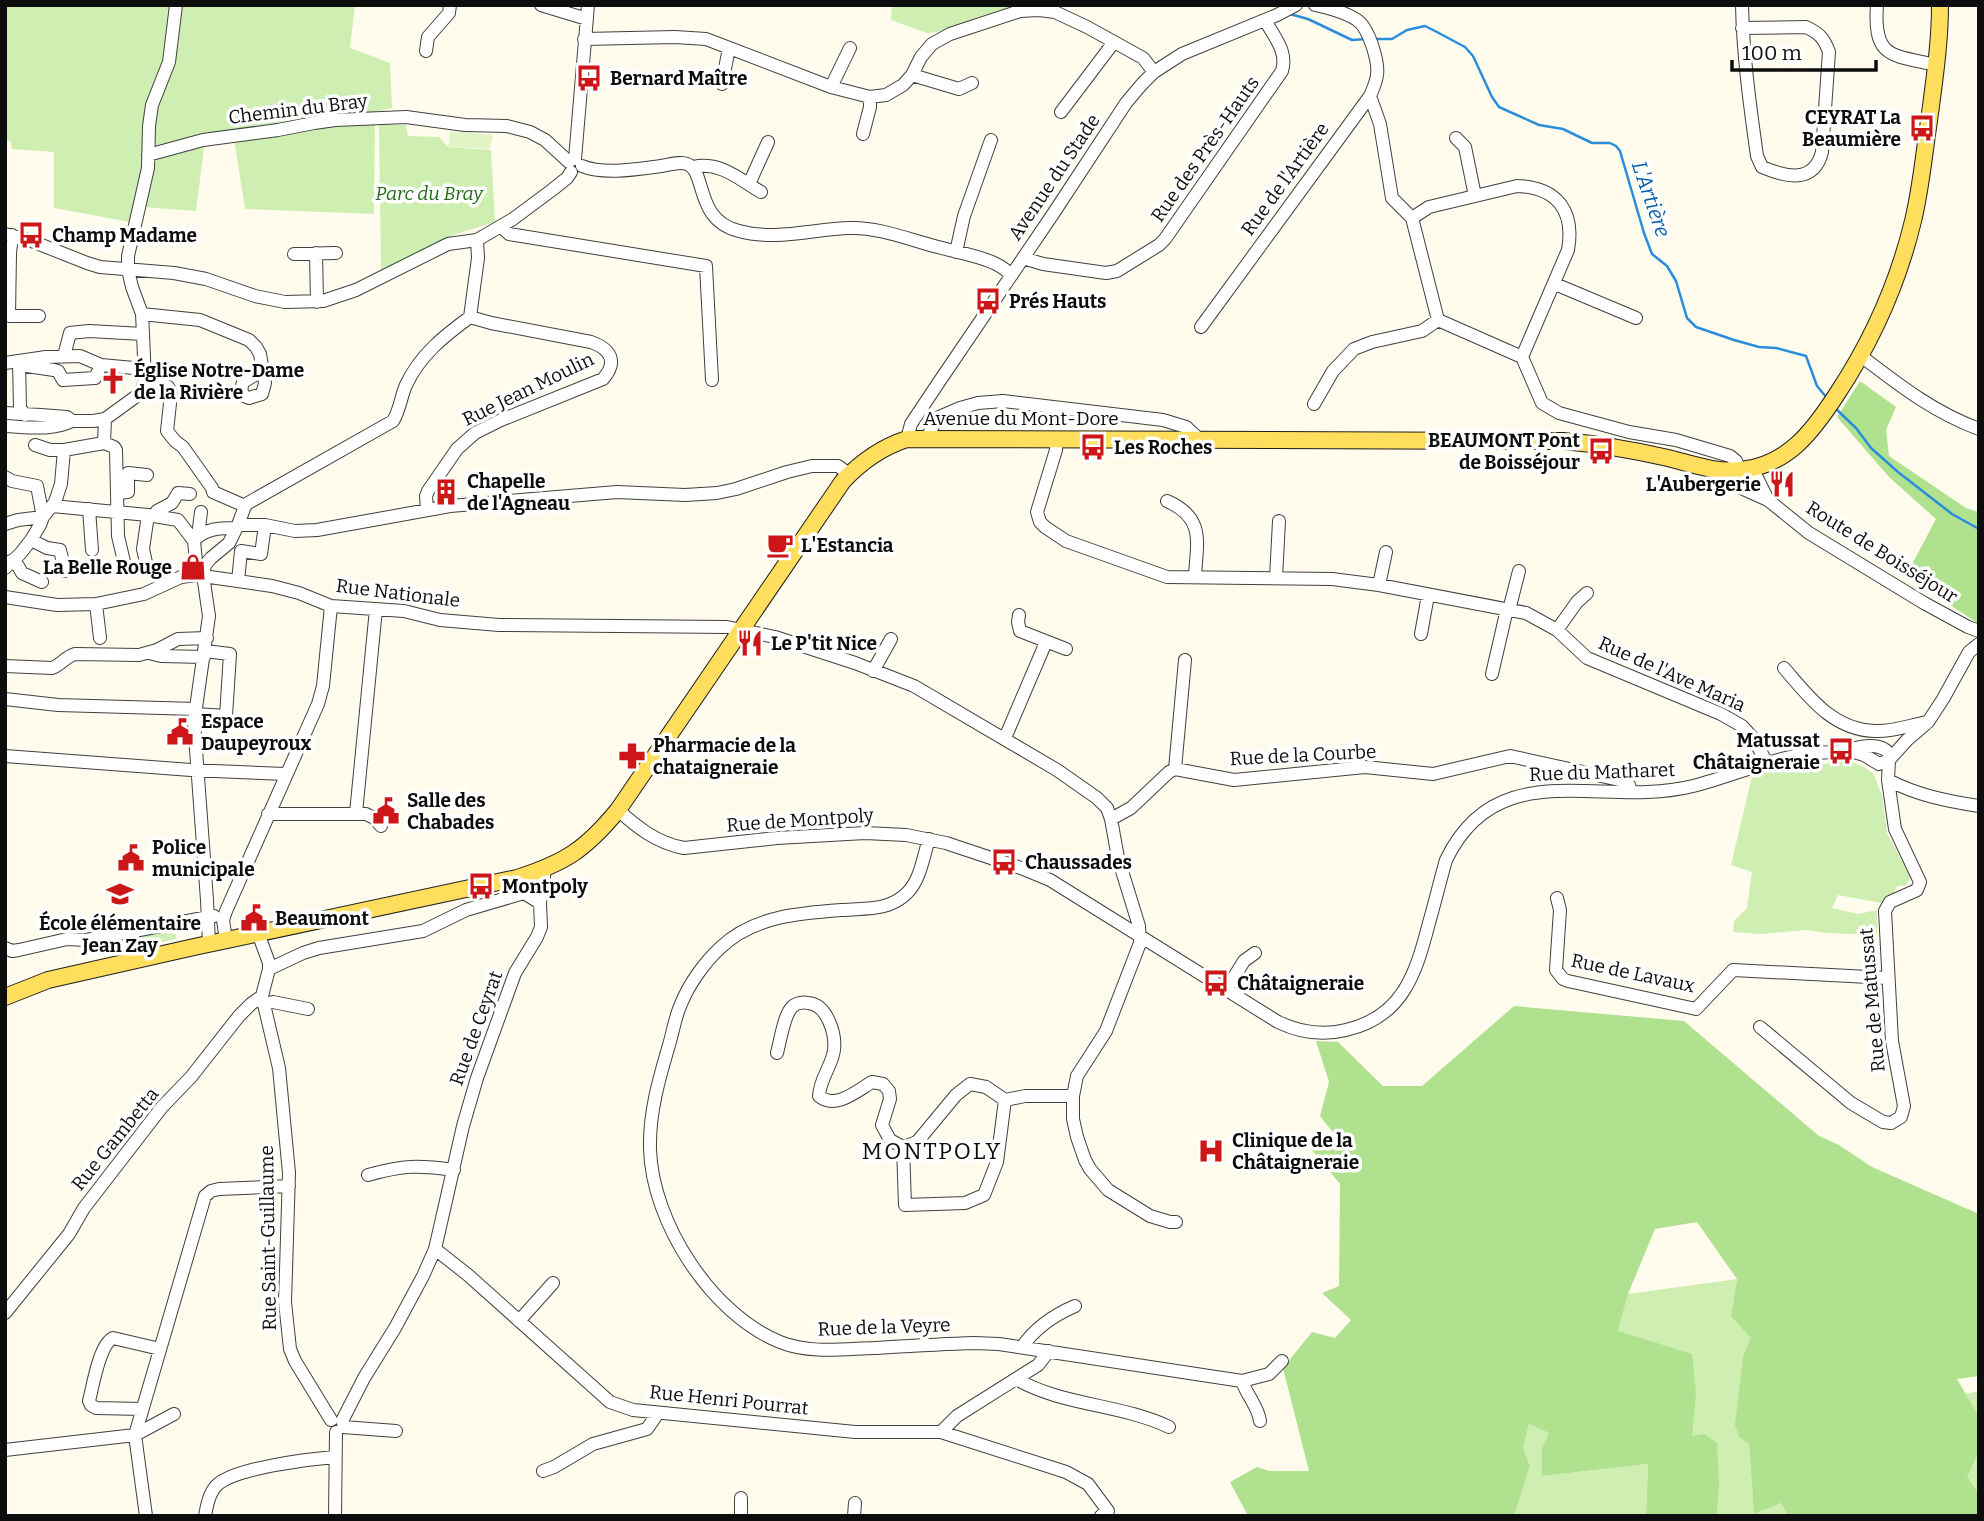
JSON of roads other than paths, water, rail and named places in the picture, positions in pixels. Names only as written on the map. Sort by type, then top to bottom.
[{"type":"main road","points":[[1752,468],[1788,452],[1801,442],[1822,418],[1861,356],[1876,326],[1913,222],[1940,44],[1940,5]]},
{"type":"main road","name":"Avenue du Mont-Dore","points":[[5,997],[48,981],[209,943],[517,877],[545,869],[579,851],[601,831],[618,810],[849,474],[886,447],[906,439],[1563,441],[1616,447],[1713,470],[1752,468]]},
{"type":"street","points":[[5,426],[51,428],[72,421],[105,419],[138,395],[142,389],[145,369],[144,334],[142,314],[128,270],[130,247],[148,168],[152,105],[169,62],[176,5]]},
{"type":"street","points":[[426,51],[428,37],[449,13],[450,5]]},
{"type":"street","points":[[39,316],[7,316],[9,235],[87,263],[206,279],[255,296],[285,302],[317,302],[356,290],[448,244],[477,240],[501,226],[567,178],[574,165],[587,12],[541,5]]},
{"type":"street","name":"Rue de l'Artière","points":[[1201,327],[1370,96],[1375,85],[1378,73],[1367,31],[1356,19],[1315,5]]},
{"type":"street","points":[[1742,5],[1742,28],[1757,156],[1762,167],[1774,172],[1805,175],[1820,162],[1822,152],[1829,52],[1826,42],[1816,31],[1806,27],[1742,28]]},
{"type":"street","points":[[1877,5],[1878,37],[1887,52],[1937,65]]},
{"type":"street","name":"Avenue du Stade","points":[[906,439],[911,424],[1126,103],[1142,84],[1154,72],[1182,54],[1294,7]]},
{"type":"street","points":[[584,39],[706,39],[831,87],[870,97],[886,95],[895,90],[912,75],[921,57],[932,44],[950,34],[1020,11],[1039,9],[1055,12],[1114,42],[1143,58],[1154,72]]},
{"type":"street","name":"Rue des Près-Hauts","points":[[1023,258],[1043,264],[1106,273],[1117,271],[1165,239],[1282,71],[1285,62],[1283,52],[1265,20]]},
{"type":"street","points":[[1061,112],[1114,42]]},
{"type":"street","points":[[722,83],[729,48]]},
{"type":"street","points":[[831,87],[850,48]]},
{"type":"street","points":[[912,75],[959,89],[972,83]]},
{"type":"street","points":[[1370,96],[1380,124],[1392,198],[1412,218],[1438,320]]},
{"type":"street","points":[[863,134],[870,97]]},
{"type":"street","name":"Chemin du Bray","points":[[148,155],[203,141],[278,131],[314,123],[406,117],[465,125],[507,126],[530,132],[574,165]]},
{"type":"street","points":[[1456,138],[1465,147],[1475,196]]},
{"type":"street","points":[[956,252],[964,216],[992,140]]},
{"type":"street","points":[[748,184],[768,142]]},
{"type":"street","points":[[574,165],[595,171],[683,162],[693,167],[696,172],[707,208],[725,225],[736,231],[794,235],[854,228],[874,231],[992,262],[1012,275]]},
{"type":"street","points":[[693,167],[720,167],[761,192]]},
{"type":"street","points":[[1412,218],[1429,207],[1517,186],[1530,187],[1554,198],[1563,207],[1570,221],[1568,250],[1522,357]]},
{"type":"street","points":[[501,226],[509,234],[706,266],[712,380]]},
{"type":"street","points":[[209,943],[197,770],[196,711],[209,616],[205,565],[227,544],[245,506],[393,421],[406,385],[423,358],[433,346],[470,317],[478,258],[477,240]]},
{"type":"street","points":[[316,253],[317,302]]},
{"type":"street","points":[[294,254],[336,253]]},
{"type":"street","points":[[1555,284],[1636,318]]},
{"type":"street","points":[[142,314],[193,319],[249,340],[256,347],[263,367]]},
{"type":"street","name":"Rue Jean Moulin","points":[[427,509],[428,491],[457,449],[475,433],[603,379],[611,366],[607,352],[598,344],[470,317]]},
{"type":"street","points":[[1438,320],[1522,357],[1542,402],[1559,413],[1629,432],[1676,440],[1730,456],[1752,468],[1746,489]]},
{"type":"street","points":[[1314,404],[1333,372],[1353,349],[1422,331],[1438,320]]},
{"type":"street","points":[[64,356],[70,333],[89,331],[144,334]]},
{"type":"street","points":[[19,364],[80,356],[101,365],[145,369],[153,379],[170,388],[167,431],[183,447],[213,492],[245,506]]},
{"type":"street","points":[[1861,356],[1920,400],[1979,429]]},
{"type":"street","points":[[5,363],[58,371],[63,380],[95,378],[101,365]]},
{"type":"street","points":[[19,364],[20,408],[26,415]]},
{"type":"street","points":[[927,438],[937,418],[978,403],[1003,401],[1163,420],[1186,427],[1199,439]]},
{"type":"street","points":[[5,413],[67,417],[72,421]]},
{"type":"street","points":[[104,443],[105,419]]},
{"type":"street","name":"Rue de l'Ave Maria","points":[[1057,438],[1056,450],[1037,512],[1040,522],[1066,541],[1167,577],[1332,579],[1379,585],[1526,614],[1557,631],[1587,658],[1721,714],[1742,726],[1753,738],[1767,764]]},
{"type":"street","points":[[35,445],[50,450],[104,443],[114,447],[118,536],[126,570]]},
{"type":"street","points":[[8,564],[31,540],[48,511],[61,484],[64,450]]},
{"type":"street","points":[[196,538],[205,532],[237,526],[317,530],[427,509],[617,492],[685,495],[717,493],[812,466],[838,466],[849,474]]},
{"type":"street","name":"Route de Boisséjour","points":[[1752,468],[1765,482],[1761,488],[1768,500]]},
{"type":"street","name":"Route de Boisséjour","points":[[1713,470],[1721,479],[1768,500],[1809,533],[1924,603],[1973,629]]},
{"type":"street","points":[[117,493],[128,492],[128,473],[147,475]]},
{"type":"street","points":[[5,477],[37,486],[48,511]]},
{"type":"street","points":[[146,515],[172,503],[178,493],[190,494]]},
{"type":"street","points":[[1167,501],[1176,505],[1195,524],[1195,576]]},
{"type":"street","points":[[89,509],[92,550]]},
{"type":"street","points":[[5,524],[48,511],[89,509],[178,520],[196,538]]},
{"type":"street","points":[[201,512],[196,538],[196,561],[204,575]]},
{"type":"street","points":[[146,515],[143,549],[147,567],[154,567]]},
{"type":"street","points":[[1276,578],[1279,521]]},
{"type":"street","points":[[227,544],[234,550],[261,554],[265,526]]},
{"type":"street","points":[[31,540],[47,548],[60,550],[65,571]]},
{"type":"street","points":[[238,581],[241,551]]},
{"type":"street","points":[[1379,585],[1386,552]]},
{"type":"street","points":[[8,564],[18,566],[22,573],[42,582]]},
{"type":"street","points":[[1492,674],[1518,572]]},
{"type":"street","name":"Rue Nationale","points":[[5,597],[57,605],[96,604],[144,594],[181,577],[204,575],[290,591],[331,606],[404,611],[440,620],[499,625],[711,626],[775,637],[914,686],[1057,770],[1097,798],[1107,808],[1111,819]]},
{"type":"street","points":[[1557,631],[1577,602],[1587,593]]},
{"type":"street","points":[[1421,634],[1429,595]]},
{"type":"street","points":[[96,604],[100,638]]},
{"type":"street","points":[[226,940],[224,916],[320,696],[331,606]]},
{"type":"street","points":[[356,813],[376,609]]},
{"type":"street","points":[[1019,615],[1020,631],[1066,649]]},
{"type":"street","points":[[711,626],[725,654]]},
{"type":"street","name":"Rue du Matharet","points":[[1847,750],[1883,760],[1928,722],[1974,648],[1966,638],[1973,629]]},
{"type":"street","points":[[5,666],[47,669],[57,667],[75,654],[129,656],[149,653],[178,639],[230,654],[226,716],[196,711],[58,705],[5,699]]},
{"type":"street","points":[[873,671],[891,639]]},
{"type":"street","points":[[1005,738],[1046,642]]},
{"type":"street","points":[[149,653],[161,656],[206,649]]},
{"type":"street","points":[[1176,1222],[1150,1216],[1108,1190],[1098,1180],[1087,1164],[1077,1137],[1073,1119],[1073,1096],[1077,1076],[1112,1018],[1140,943],[1137,916],[1118,858],[1111,819],[1130,808],[1168,772],[1175,769],[1185,660]]},
{"type":"street","points":[[1784,668],[1824,712],[1851,727],[1873,732],[1928,722]]},
{"type":"street","name":"Rue du Matharet","points":[[1140,937],[1278,1022],[1299,1030],[1333,1033],[1364,1025],[1391,1006],[1406,990],[1419,961],[1446,860],[1460,835],[1480,814],[1494,805],[1526,794],[1543,792],[1684,789],[1800,755],[1855,747],[1880,747],[1907,740]]},
{"type":"street","points":[[1880,747],[1887,751],[1883,760],[1888,780],[1941,800],[1979,806]]},
{"type":"street","points":[[5,756],[285,774]]},
{"type":"street","name":"Rue de la Courbe","points":[[1175,769],[1234,780],[1365,767],[1433,774],[1510,756],[1624,781],[1631,792]]},
{"type":"street","name":"Rue de Matussat","points":[[1760,1027],[1851,1102],[1884,1122],[1895,1121],[1901,1117],[1904,1106],[1892,1041],[1885,911],[1890,902],[1917,890],[1920,882],[1895,830],[1888,780]]},
{"type":"street","name":"Rue de Montpoly","points":[[618,810],[655,839],[684,848],[768,838],[848,833],[881,833],[929,839],[975,852],[1050,880],[1140,937]]},
{"type":"street","points":[[268,814],[366,814],[381,826]]},
{"type":"street","name":"Rue de la Veyre","points":[[929,839],[919,875],[909,891],[896,902],[879,908],[784,915],[744,929],[721,946],[704,965],[681,1004],[657,1086],[651,1121],[650,1150],[654,1181],[663,1209],[675,1237],[706,1285],[743,1322],[780,1342],[814,1350],[975,1343],[1022,1347],[1242,1381],[1269,1374],[1282,1362]]},
{"type":"street","name":"Rue de Ceyrat","points":[[338,1425],[401,1318],[435,1249],[477,1078],[516,973],[541,927],[540,903],[545,869]]},
{"type":"street","points":[[517,877],[520,889],[540,903]]},
{"type":"street","points":[[269,969],[319,948],[423,931],[466,910],[524,893]]},
{"type":"street","name":"Rue de Lavaux","points":[[1557,898],[1560,910],[1556,970],[1568,981],[1696,1009],[1732,970],[1888,978]]},
{"type":"street","points":[[12,949],[67,939],[86,940],[208,914],[224,916]]},
{"type":"street","points":[[258,933],[269,969],[263,1000],[309,1009]]},
{"type":"street","points":[[1226,990],[1244,961],[1255,953]]},
{"type":"street","name":"Rue Saint-Guillaume","points":[[263,1000],[279,1068],[289,1186],[285,1302],[290,1349],[295,1361],[338,1425]]},
{"type":"street","name":"Rue Gambetta","points":[[5,1313],[69,1234],[84,1208],[162,1108],[191,1077],[239,1016],[251,1004],[263,1000]]},
{"type":"street","points":[[777,1053],[792,1007],[804,1003],[818,1006],[828,1016],[834,1050],[819,1086],[819,1096],[826,1102],[836,1102],[872,1082],[883,1084],[890,1091],[890,1099],[882,1125],[890,1140],[903,1147],[917,1142],[956,1095],[970,1084],[986,1087],[1005,1100],[1025,1096],[1073,1096]]},
{"type":"street","points":[[903,1147],[905,1205],[965,1203],[984,1195],[997,1162],[1005,1100]]},
{"type":"street","points":[[368,1175],[396,1167],[421,1165],[454,1170]]},
{"type":"street","points":[[146,1516],[135,1434],[205,1196],[219,1188],[289,1186]]},
{"type":"street","name":"Rue Henri Pourrat","points":[[435,1249],[468,1275],[610,1402],[633,1410],[855,1432],[940,1432],[1066,1472],[1088,1484],[1105,1513]]},
{"type":"street","points":[[519,1321],[553,1283]]},
{"type":"street","points":[[1022,1347],[1031,1334],[1060,1312],[1075,1306]]},
{"type":"street","points":[[142,1409],[96,1408],[91,1405],[89,1401],[103,1349],[113,1338],[160,1349]]},
{"type":"street","points":[[940,1432],[957,1416],[1038,1365],[1049,1351]]},
{"type":"street","points":[[1016,1379],[1030,1387],[1153,1419],[1169,1427]]},
{"type":"street","points":[[1242,1381],[1259,1411],[1260,1421]]},
{"type":"street","points":[[543,1471],[593,1444],[647,1429],[658,1413]]},
{"type":"street","points":[[5,1450],[135,1434],[174,1414]]},
{"type":"street","points":[[335,1516],[338,1425],[396,1431]]},
{"type":"street","points":[[205,1516],[211,1492],[231,1476],[335,1457]]},
{"type":"street","points":[[741,1498],[741,1516]]},
{"type":"waterway","name":"L'Artière","points":[[1290,14],[1308,19],[1352,40],[1366,39]]},
{"type":"waterway","name":"L'Artière","points":[[1376,39],[1392,39],[1407,30],[1425,26],[1465,47],[1473,56],[1499,107],[1539,125],[1563,129],[1592,143],[1610,143],[1616,146],[1620,151],[1652,254],[1667,266],[1676,281],[1687,318],[1696,327],[1734,340],[1806,356],[1817,386],[1827,398]]},
{"type":"waterway","name":"L'Artière","points":[[1835,408],[1856,428],[1871,448],[1898,472],[1952,514],[1979,529]]},
{"type":"place","name":"Bernard Maître","points":[[589,78]]},
{"type":"place","name":"CEYRAT La Beaumière","points":[[1922,128]]},
{"type":"place","name":"Champ Madame","points":[[31,235]]},
{"type":"place","name":"Prés Hauts","points":[[988,301]]},
{"type":"place","name":"Église Notre-Dame de la Rivière","points":[[113,381]]},
{"type":"place","name":"Les Roches","points":[[1093,447]]},
{"type":"place","name":"BEAUMONT Pont de Boisséjour","points":[[1601,451]]},
{"type":"place","name":"L'Aubergerie","points":[[1782,484]]},
{"type":"place","name":"Chapelle de l'Agneau","points":[[446,492]]},
{"type":"place","name":"L'Estancia","points":[[780,545]]},
{"type":"place","name":"La Belle Rouge","points":[[193,567]]},
{"type":"place","name":"Le P'tit Nice","points":[[750,643]]},
{"type":"place","name":"Espace Daupeyroux","points":[[180,732]]},
{"type":"place","name":"Matussat Châtaigneraie","points":[[1841,751]]},
{"type":"place","name":"Pharmacie de la chataigneraie","points":[[632,756]]},
{"type":"place","name":"Salle des Chabades","points":[[386,811]]},
{"type":"place","name":"Police municipale","points":[[131,858]]},
{"type":"place","name":"Chaussades","points":[[1004,862]]},
{"type":"place","name":"Montpoly","points":[[481,886]]},
{"type":"place","name":"École élémentaire Jean Zay","points":[[120,894]]},
{"type":"place","name":"Beaumont","points":[[254,918]]},
{"type":"place","name":"Châtaigneraie","points":[[1216,983]]},
{"type":"place","name":"Clinique de la Châtaigneraie","points":[[1211,1151]]},
{"type":"district","name":"MONTPOLY","points":[[932,1151]]},
{"type":"park label","name":"Parc du Bray","points":[[429,193]]}]
